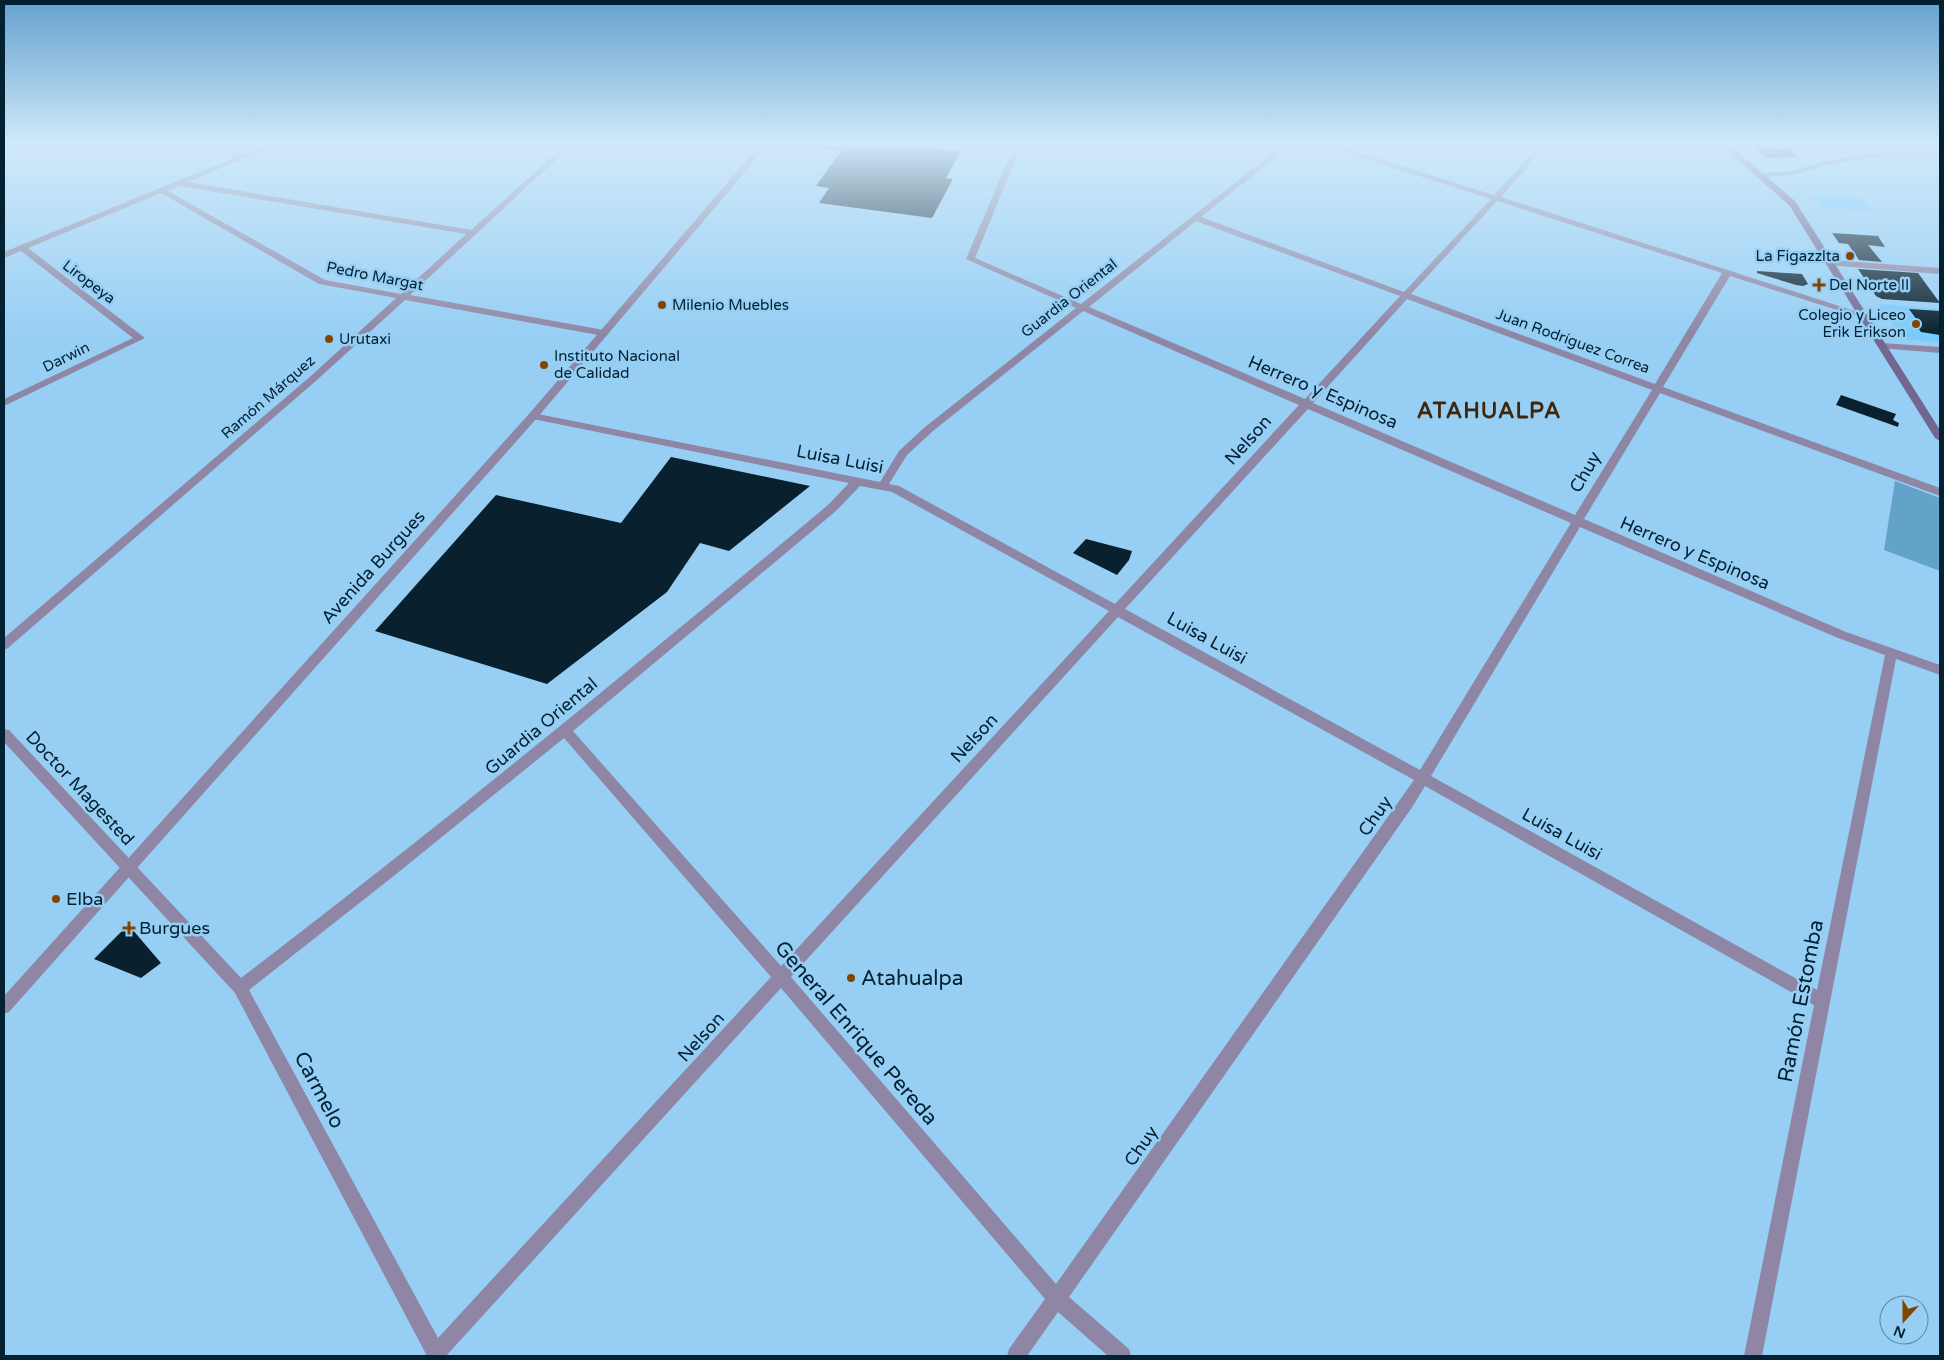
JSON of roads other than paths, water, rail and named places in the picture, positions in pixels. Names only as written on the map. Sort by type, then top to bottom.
[{"type":"main road","points":[[1796,209],[1940,438]]},
{"type":"street","points":[[4,255],[114,209]]},
{"type":"street","name":"Pedro Margat","points":[[195,209],[322,282],[604,333]]},
{"type":"street","points":[[335,209],[473,233]]},
{"type":"street","name":"Ramón Márquez","points":[[4,645],[315,377],[499,209]]},
{"type":"street","name":"Avenida Burgues","points":[[4,1007],[533,416],[709,209]]},
{"type":"street","name":"Herrero y Espinosa","points":[[990,209],[970,258],[1842,635],[1940,670]]},
{"type":"street","name":"Guardia Oriental","points":[[883,486],[903,453],[913,443],[1206,209]]},
{"type":"street","name":"Nelson","points":[[435,1356],[1485,209]]},
{"type":"street","points":[[1531,209],[1862,315]]},
{"type":"street","name":"Juan Rodríguez Correa","points":[[1195,218],[1940,492]]},
{"type":"street","name":"Liropeya","points":[[22,248],[140,338]]},
{"type":"street","points":[[1830,263],[1940,271]]},
{"type":"street","name":"Chuy","points":[[1016,1356],[1424,778],[1656,388],[1727,273]]},
{"type":"street","name":"Darwin","points":[[4,403],[140,338]]},
{"type":"street","points":[[1882,346],[1940,350]]},
{"type":"street","name":"Luisa Luisi","points":[[533,416],[883,486],[905,494],[1424,778],[1823,1001]]},
{"type":"street","name":"Guardia Oriental","points":[[240,988],[358,898],[565,731],[832,508],[857,482]]},
{"type":"street","name":"Ramón Estomba","points":[[1753,1356],[1891,654]]},
{"type":"street","name":"General Enrique Pereda","points":[[565,731],[781,977],[1056,1298],[1122,1356]]},
{"type":"street","name":"Doctor Magested","points":[[4,734],[129,867]]},
{"type":"street","name":"Carmelo","points":[[129,867],[240,988],[435,1356]]},
{"type":"place","name":"La Figazzlta","points":[[1850,256]]},
{"type":"place","name":"Del Norte II","points":[[1819,285]]},
{"type":"place","name":"Milenio Muebles","points":[[662,305]]},
{"type":"place","name":"Colegio y Liceo Erik Erikson","points":[[1916,324]]},
{"type":"place","name":"Urutaxi","points":[[329,339]]},
{"type":"place","name":"Instituto Nacional de Calidad","points":[[544,365]]},
{"type":"place","name":"Elba","points":[[56,899]]},
{"type":"place","name":"Burgues","points":[[129,928]]},
{"type":"place","name":"Atahualpa","points":[[851,978]]},
{"type":"district","name":"ATAHUALPA","points":[[1489,411]]}]
